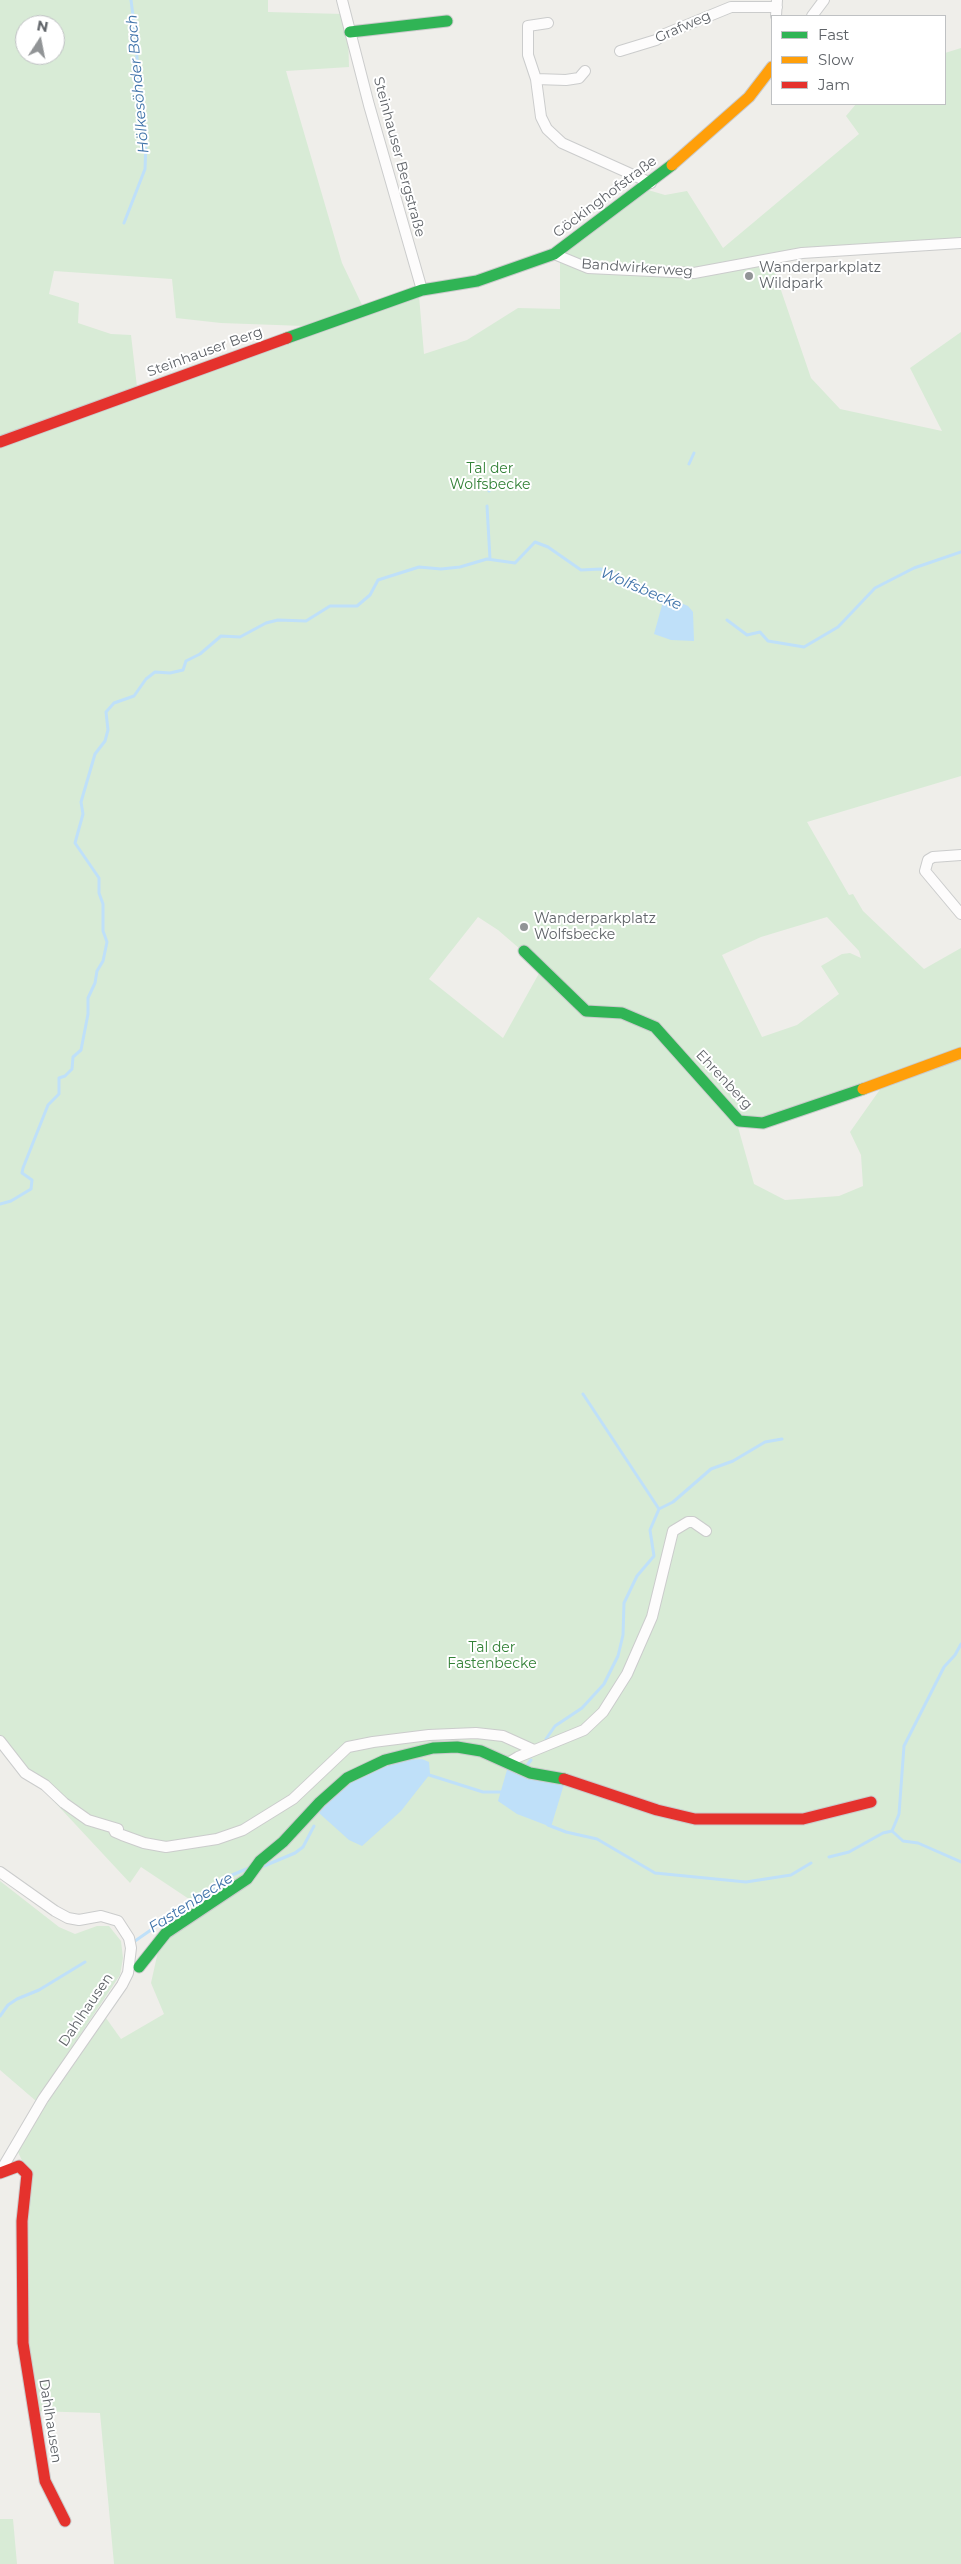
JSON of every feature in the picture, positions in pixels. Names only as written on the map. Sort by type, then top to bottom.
[{"type":"street","name":"Steinhauser Bergstraße","points":[[342,0],[421,290]]},
{"type":"street","points":[[813,15],[824,0]]},
{"type":"street","name":"Grafweg","points":[[620,51],[656,40],[665,34],[731,8],[776,8]]},
{"type":"street","points":[[350,32],[447,21]]},
{"type":"street","points":[[548,23],[528,26],[528,56],[536,79],[541,117],[547,128],[562,143],[651,183]]},
{"type":"street","name":"Göckinghofstraße","points":[[421,290],[477,281],[554,254],[651,183],[715,129],[749,96],[771,68]]},
{"type":"street","points":[[536,79],[566,80],[579,78],[586,71]]},
{"type":"street","name":"Bandwirkerweg","points":[[554,254],[588,268],[694,273],[802,253],[961,243]]},
{"type":"street","name":"Steinhauser Berg","points":[[0,442],[421,290]]},
{"type":"street","points":[[961,855],[933,857],[928,860],[925,871],[961,914]]},
{"type":"street","name":"Ehrenberg","points":[[524,951],[586,1011],[622,1013],[656,1027],[739,1121],[745,1123],[763,1123],[876,1085],[961,1053]]},
{"type":"street","points":[[508,1763],[534,1750],[584,1730],[604,1712],[627,1674],[648,1628],[662,1580],[673,1531],[688,1522],[693,1522],[706,1531]]},
{"type":"street","points":[[0,1741],[25,1773],[45,1785],[64,1803],[88,1820],[116,1828],[115,1832],[144,1843],[166,1847],[217,1839],[243,1830],[293,1798],[348,1747],[430,1735],[476,1733],[503,1736],[534,1750]]},
{"type":"street","points":[[139,1967],[166,1933],[247,1879],[260,1861],[347,1778],[360,1770],[385,1760],[434,1748],[457,1747],[481,1750],[530,1773],[567,1780],[657,1810],[695,1819],[802,1819],[871,1802]]},
{"type":"street","name":"Dahlhausen","points":[[0,1872],[68,1918],[79,1920],[101,1916],[118,1921],[129,1938],[131,1948],[128,1972],[122,1986],[43,2099],[0,2173]]},
{"type":"street","name":"Dahlhausen","points":[[0,2173],[19,2166],[27,2174],[22,2221],[23,2343],[45,2481],[65,2521]]},
{"type":"green space","points":[[0,0],[268,0],[268,12],[343,14],[348,33],[349,67],[286,71],[342,263],[363,307],[304,326],[221,323],[176,318],[172,279],[54,271],[49,294],[79,303],[78,323],[111,334],[131,335],[137,387],[0,437]]},
{"type":"green space","points":[[961,48],[961,242],[771,261],[811,378],[840,409],[942,431],[910,368],[961,332],[961,776],[807,822],[849,895],[853,894],[863,911],[924,969],[961,948],[961,2564],[114,2564],[100,2413],[32,2411],[23,2341],[28,2173],[16,2148],[106,2018],[121,2039],[164,2014],[151,1983],[159,1947],[201,1907],[141,1867],[130,1883],[8,1752],[0,1751],[0,448],[419,296],[424,354],[467,340],[518,308],[560,309],[560,255],[648,190],[665,195],[687,191],[723,248],[859,134],[846,116],[855,105],[946,105],[946,53]],"holes":[[[478,917],[498,930],[542,968],[503,1038],[429,979]],[[827,917],[859,951],[861,958],[850,953],[842,954],[821,966],[839,994],[797,1025],[762,1037],[722,955],[761,937]],[[881,1088],[850,1132],[861,1155],[863,1186],[839,1196],[785,1200],[754,1184],[736,1120],[761,1120]]]},
{"type":"green space","points":[[0,1881],[59,1927],[75,1934],[97,1926],[109,1926],[121,1941],[123,1958],[120,1975],[36,2101],[0,2070]]},
{"type":"green space","points":[[0,2519],[13,2519],[17,2564],[0,2564]]},
{"type":"water","points":[[667,597],[688,606],[693,612],[694,641],[671,640],[654,634],[664,598]]},
{"type":"water","points":[[422,1759],[429,1762],[430,1774],[401,1811],[362,1846],[349,1840],[319,1813],[340,1788],[380,1762]]},
{"type":"water","points":[[509,1763],[565,1781],[551,1827],[517,1814],[498,1801]]},
{"type":"waterway","name":"Hölkesöhder Bach","points":[[124,223],[145,169],[146,142],[140,110],[136,40],[131,0]]},
{"type":"waterway","points":[[689,464],[694,453]]},
{"type":"waterway","points":[[489,491],[493,484]]},
{"type":"waterway","points":[[487,506],[490,559]]},
{"type":"waterway","name":"Wolfsbecke","points":[[0,1204],[11,1201],[31,1189],[32,1180],[22,1173],[23,1168],[48,1105],[59,1094],[59,1078],[65,1076],[72,1069],[73,1057],[81,1050],[88,1014],[88,998],[95,983],[97,971],[103,961],[107,942],[103,931],[103,904],[99,893],[99,878],[75,843],[83,814],[81,802],[95,754],[105,741],[108,730],[106,712],[114,703],[134,696],[146,679],[155,672],[170,673],[183,670],[186,661],[200,654],[221,636],[240,637],[266,623],[278,620],[306,621],[330,606],[357,606],[370,595],[378,580],[419,567],[441,569],[460,567],[487,559],[515,563],[535,542],[548,547],[581,570],[601,569],[620,583],[643,587],[667,600]]},
{"type":"waterway","points":[[727,620],[747,635],[760,632],[768,641],[804,647],[838,627],[875,588],[914,568],[961,552]]},
{"type":"waterway","points":[[546,1739],[555,1726],[582,1708],[604,1684],[618,1656],[623,1635],[624,1603],[637,1576],[654,1556],[650,1530],[659,1509],[583,1394]]},
{"type":"waterway","points":[[659,1509],[673,1502],[711,1469],[733,1461],[765,1442],[782,1439]]},
{"type":"waterway","points":[[892,1831],[899,1814],[904,1746],[944,1667],[955,1655],[961,1644]]},
{"type":"waterway","points":[[525,1768],[531,1760]]},
{"type":"waterway","name":"Fastenbecke","points":[[426,1774],[483,1792],[502,1792]]},
{"type":"waterway","name":"Fastenbecke","points":[[548,1825],[566,1832],[597,1839],[655,1873],[746,1882],[791,1875],[811,1863]]},
{"type":"waterway","name":"Fastenbecke","points":[[264,1866],[295,1853],[303,1847],[314,1826]]},
{"type":"waterway","name":"Fastenbecke","points":[[829,1857],[849,1852],[883,1833],[892,1831],[903,1841],[918,1843],[961,1862]]},
{"type":"waterway","name":"Fastenbecke","points":[[135,1941],[181,1909],[213,1891],[232,1875],[249,1868]]},
{"type":"waterway","name":"Fastenbecke","points":[[0,2016],[8,2005],[17,1999],[39,1990],[85,1962]]},
{"type":"traffic: fast","points":[[350,32],[447,21]]},
{"type":"traffic: fast","points":[[287,338],[422,290],[477,281],[554,254],[672,165]]},
{"type":"traffic: fast","points":[[524,951],[586,1011],[622,1013],[655,1027],[739,1121],[763,1123],[863,1089]]},
{"type":"traffic: fast","points":[[139,1967],[166,1933],[247,1879],[260,1861],[283,1842],[320,1802],[347,1778],[385,1760],[433,1748],[457,1747],[481,1751],[530,1773],[564,1779]]},
{"type":"traffic: slow","points":[[672,165],[749,97],[771,68]]},
{"type":"traffic: slow","points":[[863,1089],[961,1053]]},
{"type":"traffic: jam","points":[[0,442],[287,338]]},
{"type":"traffic: jam","points":[[564,1779],[657,1810],[695,1819],[803,1819],[871,1802]]},
{"type":"traffic: jam","points":[[0,2173],[19,2166],[27,2174],[22,2221],[23,2343],[45,2481],[65,2521]]},
{"type":"place","name":"Wanderparkplatz Wildpark","points":[[749,276]]},
{"type":"place","name":"Wanderparkplatz Wolfsbecke","points":[[524,927]]},
{"type":"park label","name":"Tal der Wolfsbecke","points":[[490,478]]},
{"type":"park label","name":"Tal der Fastenbecke","points":[[492,1656]]}]
